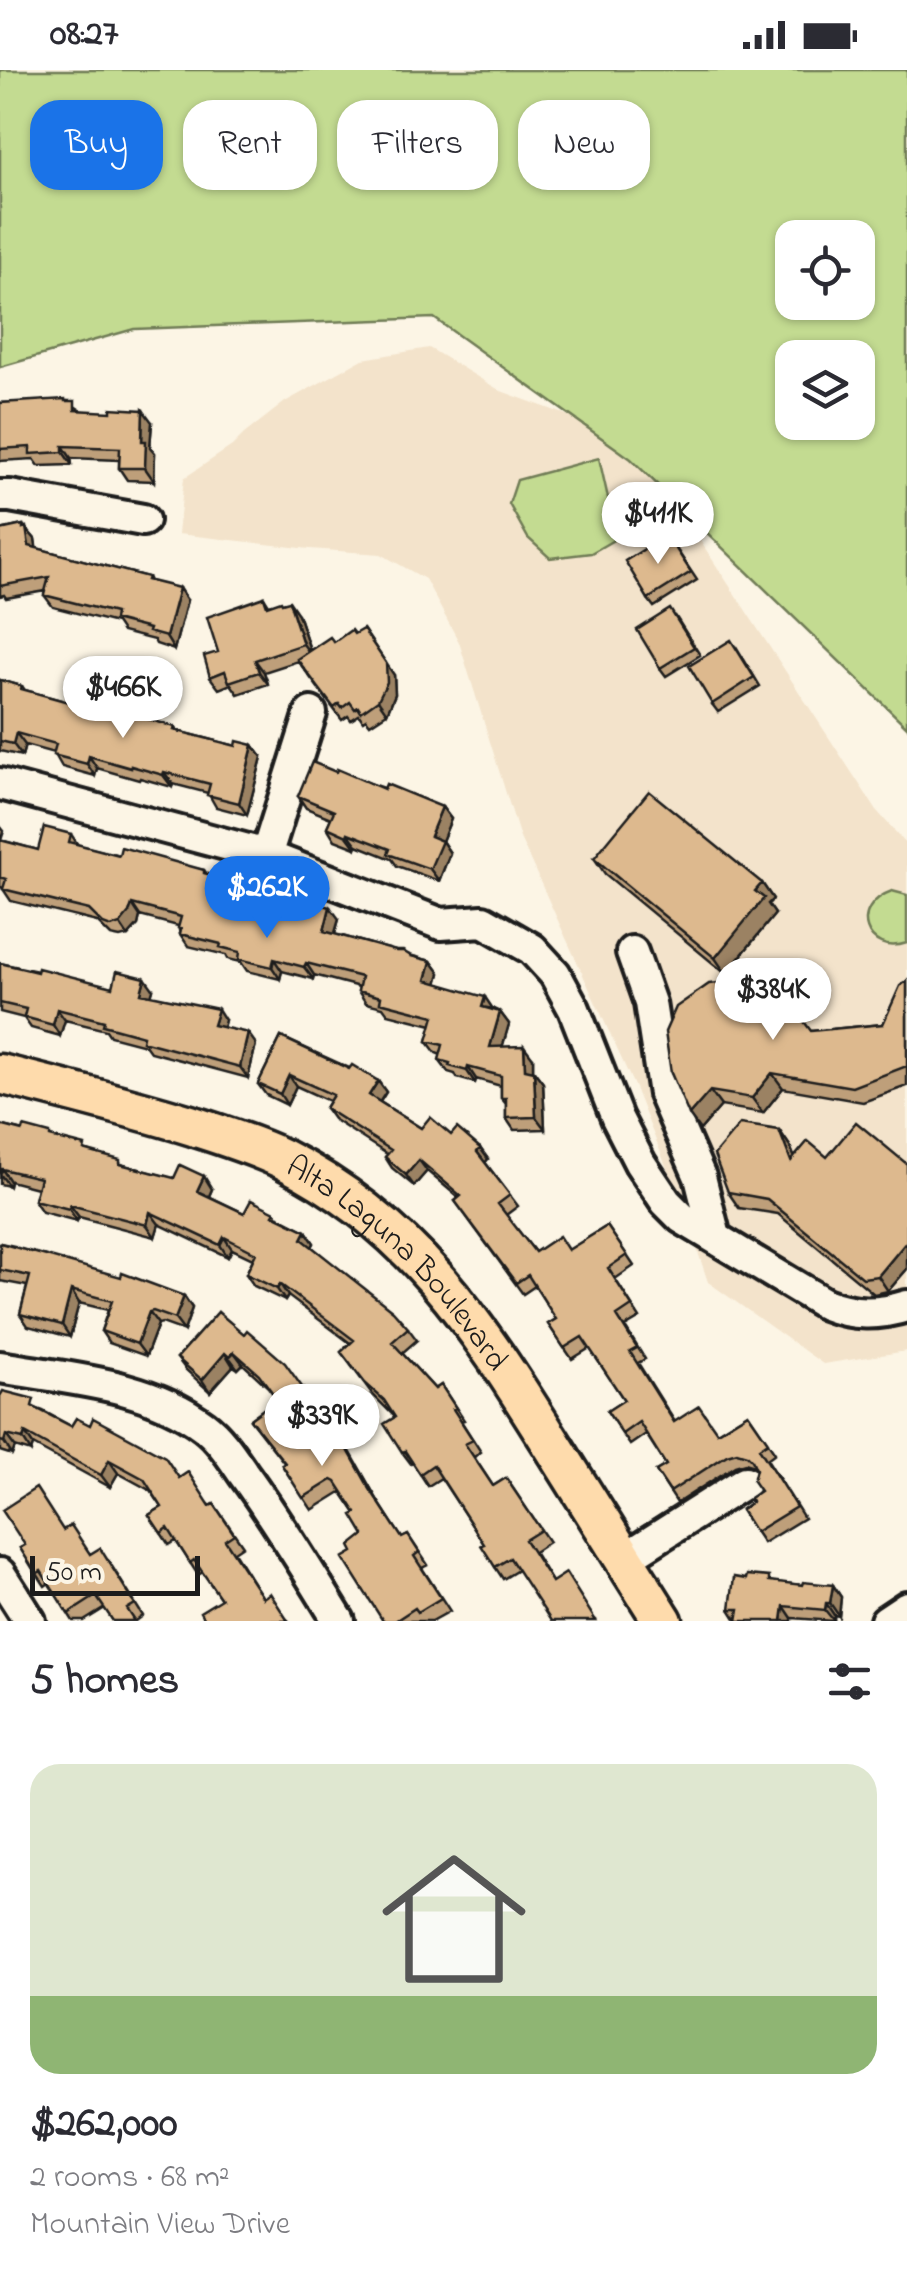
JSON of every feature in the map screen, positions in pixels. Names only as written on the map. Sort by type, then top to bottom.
[{"type":"main road","name":"Alta Laguna Boulevard","points":[[0,1074],[148,1112],[280,1158],[333,1187],[394,1234],[449,1291],[493,1350],[663,1621]]},
{"type":"street","points":[[0,496],[143,520]]},
{"type":"street","points":[[266,856],[311,714]]},
{"type":"street","points":[[0,784],[266,856],[441,924],[483,921],[532,949],[555,974],[574,1010],[617,1118],[640,1162],[666,1202],[682,1218],[825,1304],[846,1312],[884,1313],[907,1306]]},
{"type":"street","points":[[632,952],[650,1002],[664,1094],[700,1177],[714,1237]]},
{"type":"street","points":[[0,1367],[126,1390],[172,1407],[206,1427],[261,1498],[339,1621]]},
{"type":"street","points":[[624,1559],[746,1482]]},
{"type":"street","points":[[0,1574],[30,1621]]},
{"type":"street","points":[[886,1621],[907,1607]]},
{"type":"shaded area","points":[[429,348],[501,391],[583,421],[666,470],[693,530],[877,811],[907,845],[907,1351],[823,1364],[708,1282],[635,1088],[520,838],[459,642],[425,579],[381,554],[178,534],[184,478],[232,446],[285,402],[363,359]]},
{"type":"green space","points":[[0,70],[907,70],[907,727],[631,459],[434,318],[134,329],[0,367]]},
{"type":"green space","points":[[599,458],[617,538],[591,553],[550,558],[528,538],[509,504],[517,480]]},
{"type":"green space","points":[[892,891],[907,895],[907,943],[881,943],[867,928],[870,908],[878,898]]},
{"type":"building","points":[[75,401],[75,410],[143,410],[145,468],[119,468],[120,448],[63,446],[63,452],[30,454],[30,447],[0,449],[0,403]]},
{"type":"building","points":[[23,525],[29,546],[179,588],[166,637],[114,620],[115,613],[44,595],[49,577],[0,586],[0,530]]},
{"type":"building","points":[[667,535],[691,572],[648,599],[625,561]]},
{"type":"building","points":[[264,597],[267,606],[289,601],[303,644],[255,660],[259,672],[229,682],[225,671],[210,677],[204,656],[218,652],[207,617]]},
{"type":"building","points":[[670,609],[694,647],[660,668],[637,630]]},
{"type":"building","points":[[363,629],[386,663],[387,682],[378,700],[361,712],[350,702],[334,708],[297,659],[330,637],[334,642],[351,630],[354,634]]},
{"type":"building","points":[[731,640],[754,677],[712,704],[689,666]]},
{"type":"building","points":[[0,680],[119,716],[121,711],[236,746],[237,741],[253,745],[239,803],[207,795],[210,784],[164,772],[163,775],[89,756],[87,764],[53,755],[56,744],[16,733],[13,744],[0,741]]},
{"type":"building","points":[[312,762],[384,789],[386,784],[442,807],[430,836],[442,841],[430,869],[388,854],[390,849],[327,827],[334,811],[298,796]]},
{"type":"building","points":[[649,791],[762,883],[755,891],[764,898],[715,958],[594,858]]},
{"type":"building","points":[[44,827],[71,834],[69,842],[119,855],[121,847],[204,870],[225,879],[223,887],[269,899],[272,889],[330,907],[324,931],[431,961],[426,980],[485,997],[482,1007],[500,1012],[490,1047],[524,1046],[525,1069],[534,1071],[536,1117],[506,1118],[501,1076],[468,1067],[467,1071],[439,1060],[443,1045],[427,1041],[434,1016],[380,1002],[381,997],[358,991],[361,977],[306,963],[304,967],[274,959],[272,967],[239,959],[240,952],[180,934],[181,917],[132,904],[120,924],[111,927],[89,910],[3,889],[6,879],[0,877],[0,840],[38,850]]},
{"type":"building","points":[[0,963],[37,972],[38,968],[113,987],[117,971],[145,978],[141,993],[218,1009],[213,1025],[248,1033],[240,1067],[142,1041],[143,1036],[103,1025],[104,1021],[57,1009],[53,1025],[24,1017],[26,1009],[0,1003]]},
{"type":"building","points":[[749,980],[786,997],[811,1031],[883,1024],[900,986],[907,981],[907,1066],[852,1087],[772,1073],[752,1098],[710,1091],[689,1115],[671,1073],[665,1032],[676,1007],[709,984]]},
{"type":"building","points":[[281,1037],[349,1069],[352,1065],[378,1081],[369,1095],[421,1128],[430,1117],[451,1135],[457,1128],[480,1148],[477,1152],[510,1195],[498,1204],[535,1252],[559,1236],[568,1250],[607,1226],[627,1255],[608,1268],[632,1306],[617,1316],[637,1348],[630,1352],[674,1422],[699,1406],[717,1432],[748,1413],[768,1442],[759,1448],[796,1507],[755,1532],[741,1510],[760,1491],[753,1481],[756,1469],[747,1455],[737,1452],[670,1492],[656,1471],[666,1465],[639,1422],[622,1434],[607,1411],[624,1400],[582,1337],[564,1348],[548,1324],[556,1319],[528,1275],[516,1283],[455,1201],[461,1196],[419,1160],[406,1175],[385,1157],[391,1150],[325,1108],[333,1095],[289,1075],[280,1094],[258,1084]]},
{"type":"building","points":[[856,1122],[907,1164],[907,1241],[878,1276],[863,1278],[767,1199],[728,1192],[714,1155],[740,1124],[779,1130],[791,1161],[808,1141],[827,1157]]},
{"type":"building","points":[[0,1125],[50,1134],[85,1146],[84,1150],[120,1160],[120,1164],[174,1178],[180,1165],[204,1176],[197,1191],[244,1213],[251,1200],[306,1231],[302,1239],[393,1311],[408,1328],[392,1342],[435,1389],[441,1385],[473,1440],[465,1444],[493,1486],[506,1478],[541,1530],[525,1540],[552,1582],[566,1573],[596,1621],[551,1621],[510,1558],[495,1567],[433,1465],[420,1474],[384,1424],[395,1417],[341,1352],[354,1340],[280,1284],[277,1289],[246,1274],[256,1253],[224,1237],[220,1245],[150,1212],[147,1225],[34,1200],[40,1178],[2,1169],[0,1174]]},
{"type":"building","points":[[0,1243],[121,1277],[122,1273],[184,1296],[175,1319],[149,1312],[137,1344],[101,1331],[112,1301],[71,1290],[62,1325],[20,1314],[30,1276],[0,1270]]},
{"type":"building","points":[[218,1312],[244,1334],[247,1330],[285,1363],[339,1434],[402,1538],[408,1535],[419,1552],[414,1556],[441,1598],[418,1612],[415,1608],[395,1621],[383,1621],[343,1558],[353,1552],[350,1546],[364,1535],[352,1515],[356,1513],[336,1482],[332,1480],[303,1498],[282,1465],[285,1463],[250,1419],[277,1399],[259,1374],[234,1352],[229,1357],[225,1353],[202,1380],[177,1358]]},
{"type":"building","points":[[3,1391],[34,1399],[32,1406],[71,1426],[76,1418],[90,1425],[93,1418],[165,1457],[179,1478],[188,1472],[234,1534],[225,1540],[263,1598],[270,1593],[288,1621],[205,1621],[200,1612],[221,1599],[194,1560],[190,1563],[168,1528],[161,1533],[149,1515],[162,1507],[144,1479],[109,1460],[101,1475],[25,1433],[23,1439],[6,1435],[4,1442],[0,1441]]},
{"type":"building","points":[[36,1488],[63,1530],[71,1525],[90,1554],[100,1548],[135,1604],[127,1609],[135,1621],[113,1621],[96,1596],[68,1614],[41,1571],[36,1574],[20,1548],[25,1545],[2,1510]]},
{"type":"building","points":[[747,1575],[802,1585],[833,1585],[830,1603],[826,1603],[825,1610],[784,1606],[782,1621],[737,1621],[739,1609],[730,1609],[734,1577],[746,1579]]}]
